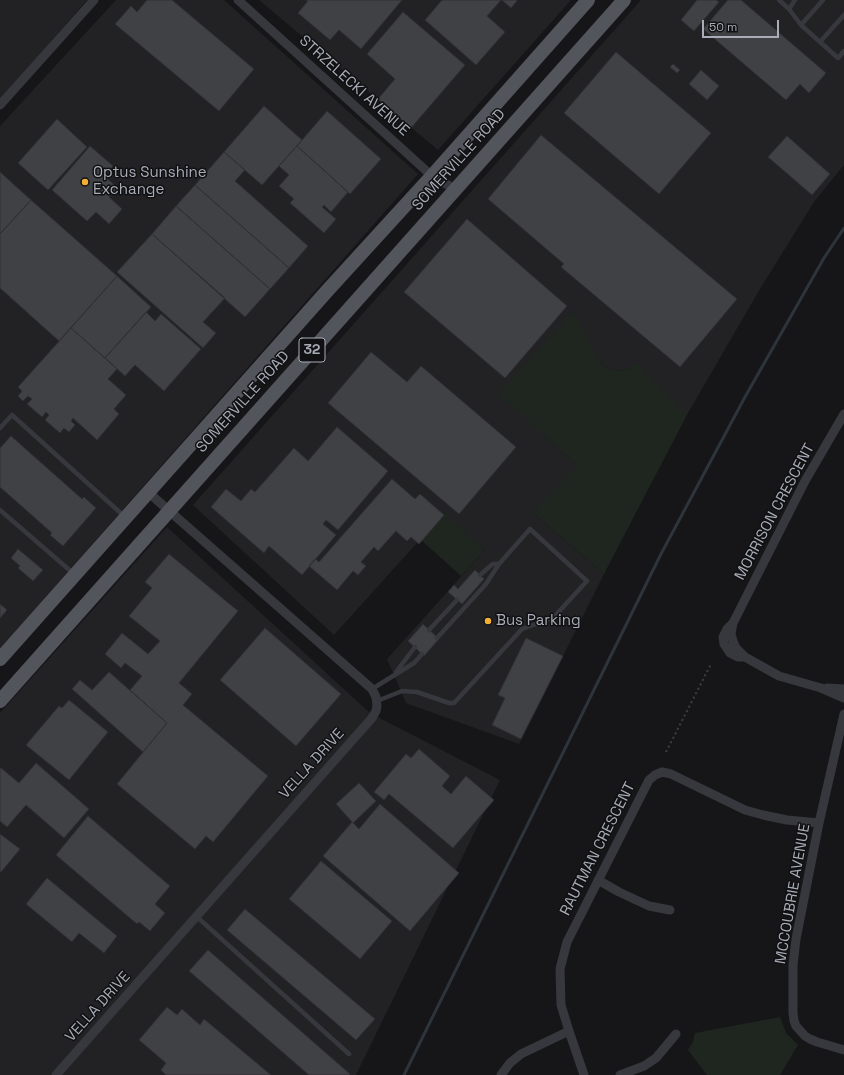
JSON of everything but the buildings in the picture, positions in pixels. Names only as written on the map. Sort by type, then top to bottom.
[{"type":"main road","name":"SOMERVILLE ROAD","points":[[0,659],[588,0]]},
{"type":"main road","name":"SOMERVILLE ROAD","points":[[0,701],[624,0]]},
{"type":"street","points":[[0,105],[94,0]]},
{"type":"street","name":"STRZELECKI AVENUE","points":[[238,0],[432,176],[455,189]]},
{"type":"street","name":"MORRISON CRESCENT","points":[[844,414],[805,481],[733,623],[727,629],[723,637],[724,644],[730,653],[738,657],[745,657],[779,676],[821,688],[844,698]]},
{"type":"street","points":[[148,493],[372,689],[377,701]]},
{"type":"street","name":"MORRISON CRESCENT","points":[[821,688],[844,689]]},
{"type":"street","name":"VELLA DRIVE","points":[[56,1075],[372,718],[376,711],[377,701]]},
{"type":"street","name":"MCCOUBRIE AVENUE","points":[[844,714],[796,939],[793,965],[792,1012],[796,1026],[805,1036],[817,1042],[844,1050]]},
{"type":"street","name":"RAUTMAN CRESCENT","points":[[584,1075],[561,1005],[560,969],[566,942],[649,780],[662,772],[671,774],[745,810],[819,827]]},
{"type":"street","points":[[598,880],[649,906],[670,910]]},
{"type":"street","points":[[501,1075],[510,1063],[521,1054],[569,1031]]},
{"type":"street","points":[[620,1075],[644,1066],[656,1058],[676,1034]]},
{"type":"lane","points":[[779,0],[789,9],[801,25],[838,58],[844,51]]},
{"type":"lane","points":[[789,9],[795,0]]},
{"type":"lane","points":[[801,25],[823,0]]},
{"type":"lane","points":[[820,42],[844,14]]},
{"type":"lane","points":[[0,428],[12,415],[126,518]]},
{"type":"lane","points":[[0,510],[76,575]]},
{"type":"lane","points":[[377,701],[402,691],[417,692],[454,704],[522,629],[553,618],[587,581],[530,529],[499,564],[486,584],[437,638]]},
{"type":"lane","points":[[480,575],[493,564],[499,564]]},
{"type":"lane","points":[[430,630],[457,600]]},
{"type":"lane","points":[[394,675],[415,647]]},
{"type":"lane","points":[[372,689],[414,663],[422,654]]},
{"type":"lane","points":[[196,916],[349,1054]]},
{"type":"path","points":[[666,752],[711,664]]},
{"type":"shaded area","points":[[0,0],[87,0],[0,99]]},
{"type":"shaded area","points":[[116,0],[224,0],[418,174],[0,649],[0,126]]},
{"type":"shaded area","points":[[259,0],[571,0],[438,150]]},
{"type":"shaded area","points":[[641,0],[844,0],[844,165],[814,202],[760,289],[686,415],[630,368],[618,371],[609,369],[602,365],[598,358],[499,394],[577,465],[534,514],[604,574],[519,744],[406,703],[387,659],[485,550],[444,513],[334,635],[193,505]]},
{"type":"shaded area","points":[[574,311],[602,365],[609,369],[618,371],[630,368],[635,363],[686,414],[688,413],[604,574],[533,513],[577,465],[498,394]]},
{"type":"shaded area","points":[[444,512],[485,550],[461,576],[420,539]]},
{"type":"shaded area","points":[[167,527],[370,713],[500,780],[356,1075],[0,1075],[0,713]]},
{"type":"shaded area","points":[[780,1017],[786,1033],[798,1045],[780,1075],[707,1075],[688,1050],[693,1042],[695,1033]]},
{"type":"waterway","points":[[404,1075],[661,554],[745,397],[824,258],[844,228]]},
{"type":"place","name":"Optus Sunshine Exchange","points":[[85,182]]},
{"type":"place","name":"Bus Parking","points":[[488,621]]}]
